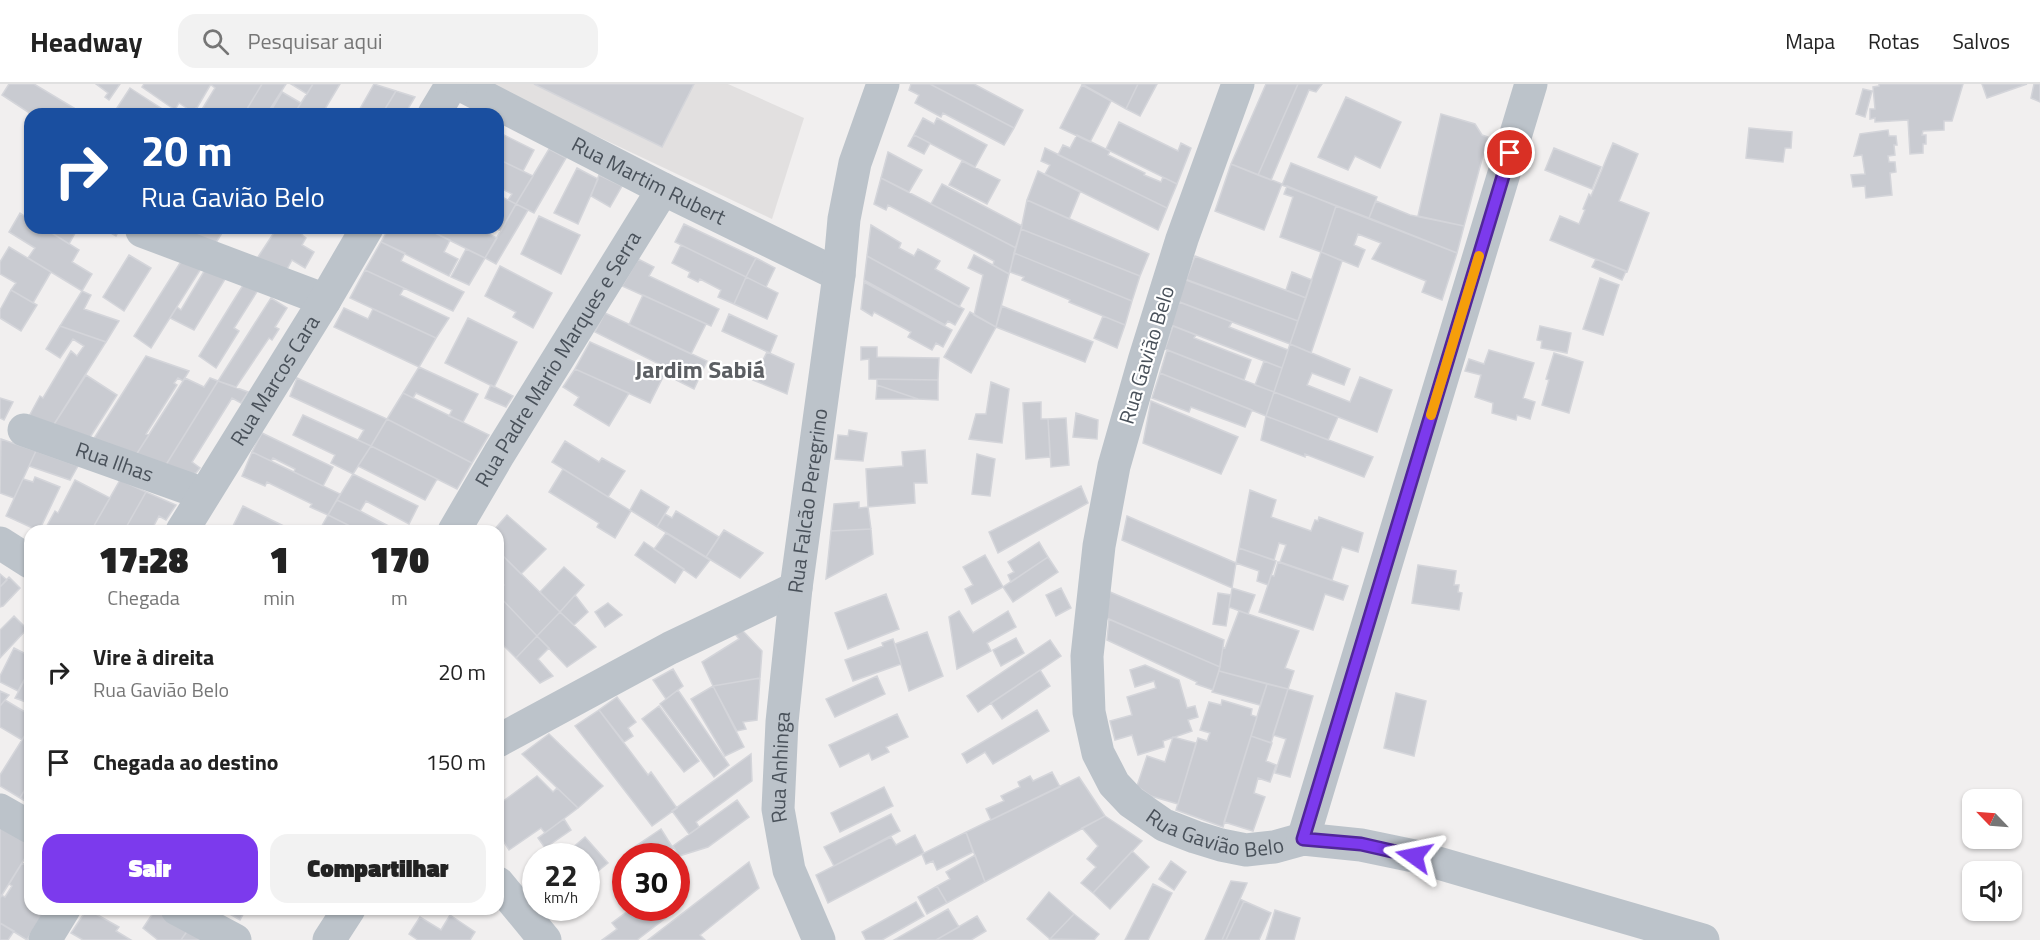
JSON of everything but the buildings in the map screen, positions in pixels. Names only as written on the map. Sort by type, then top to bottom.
[{"type":"street","points":[[438,108],[452,84]]},
{"type":"street","name":"Rua Martim Rubert","points":[[459,84],[663,189],[839,275]]},
{"type":"street","name":"Rua Falcão Peregrino","points":[[504,738],[670,648],[796,588],[839,275],[844,219],[855,163],[883,84]]},
{"type":"street","name":"Rua Gavião Belo","points":[[1238,84],[1182,239],[1114,466],[1099,546],[1087,656],[1089,712],[1098,753],[1114,784],[1131,802],[1164,825],[1195,837],[1246,850],[1274,847],[1303,839],[1531,84]]},
{"type":"street","name":"Rua Padre Mario Marques e Serra","points":[[458,525],[663,189]]},
{"type":"street","points":[[150,234],[325,300]]},
{"type":"street","name":"Rua Marcos Cara","points":[[186,525],[364,234]]},
{"type":"street","name":"Rua Ilhas","points":[[24,430],[204,494]]},
{"type":"street","points":[[0,543],[24,558]]},
{"type":"street","name":"Rua Anhinga","points":[[796,588],[782,722],[778,809],[789,870],[819,940]]},
{"type":"street","points":[[0,810],[24,824]]},
{"type":"street","points":[[1303,839],[1361,844],[1414,856],[1703,940]]},
{"type":"street","points":[[504,890],[545,940]]},
{"type":"street","points":[[45,940],[60,915]]},
{"type":"street","points":[[188,915],[235,940]]},
{"type":"street","points":[[328,940],[345,915]]},
{"type":"shaded area","points":[[487,84],[728,84],[804,118],[772,219]]},
{"type":"slow traffic","points":[[1431,415],[1479,256]]},
{"type":"district","name":"Jardim Sabiá","points":[[700,370]]},
{"type":"route","points":[[1414,856],[1361,844],[1303,839],[1510,153]]}]
